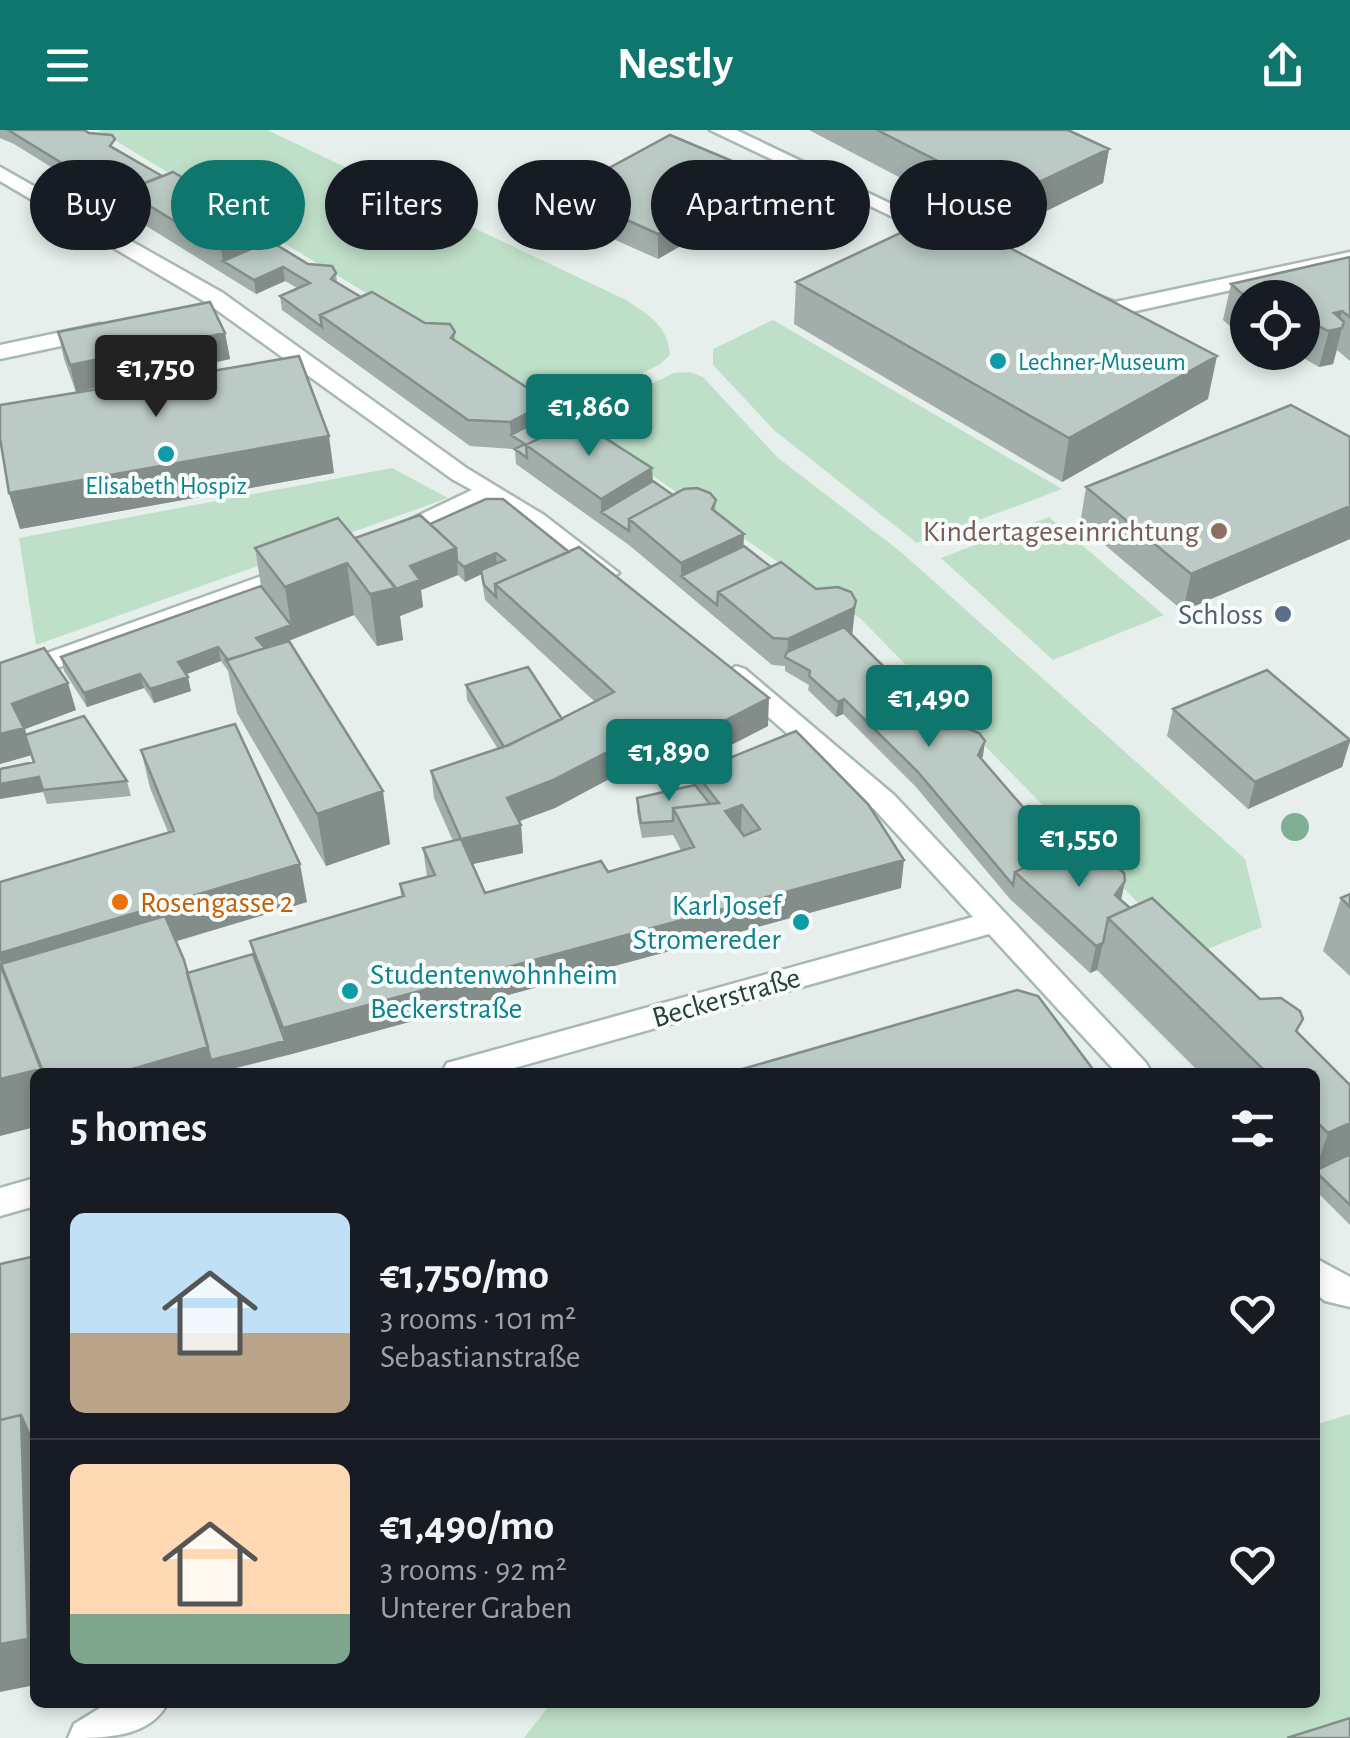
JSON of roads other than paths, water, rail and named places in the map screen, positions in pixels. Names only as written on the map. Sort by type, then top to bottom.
[{"type":"street","points":[[720,130],[890,208]]},
{"type":"street","points":[[0,173],[216,298],[460,474],[492,490],[625,588]]},
{"type":"street","points":[[1060,286],[1113,309],[1350,258]]},
{"type":"street","points":[[180,309],[216,298]]},
{"type":"street","points":[[0,352],[126,326]]},
{"type":"street","points":[[365,547],[419,527],[492,490]]},
{"type":"street","points":[[0,680],[328,560]]},
{"type":"street","points":[[717,660],[884,802],[1131,1068]]},
{"type":"street","name":"Beckerstraße","points":[[472,1068],[994,922]]},
{"type":"street","points":[[0,1202],[30,1193]]},
{"type":"street","points":[[1320,1276],[1337,1291],[1350,1292]]},
{"type":"street","points":[[88,1738],[138,1708]]},
{"type":"place","name":"Lechner-Museum","points":[[998,361]]},
{"type":"place","name":"Elisabeth Hospiz","points":[[166,454]]},
{"type":"place","name":"Kindertageseinrichtung","points":[[1219,531]]},
{"type":"place","name":"Schloss","points":[[1283,614]]},
{"type":"place","name":"Rosengasse 2","points":[[120,902]]},
{"type":"place","name":"Karl Josef Stromereder","points":[[801,922]]},
{"type":"place","name":"Studentenwohnheim Beckerstraße","points":[[350,991]]}]
